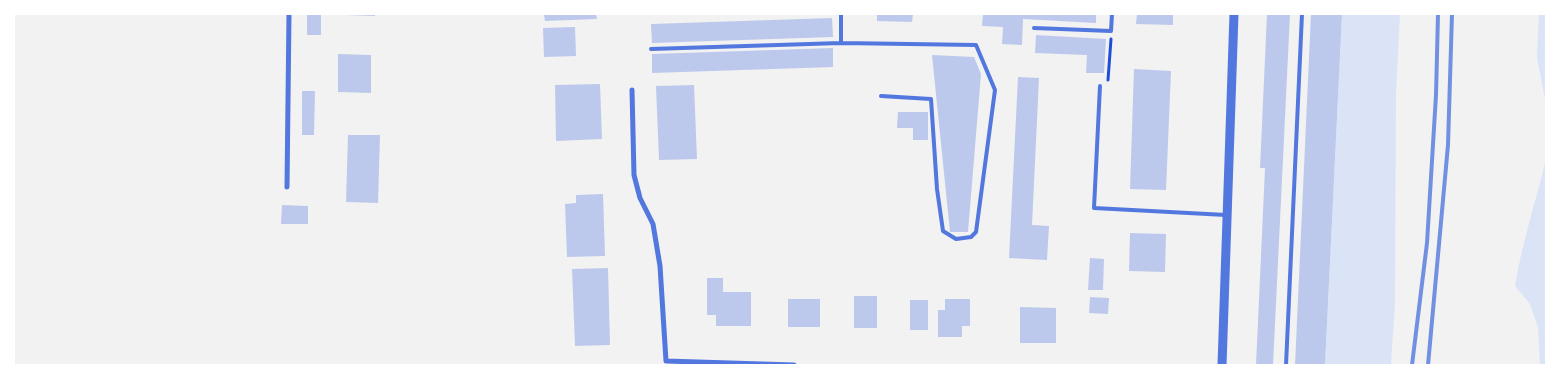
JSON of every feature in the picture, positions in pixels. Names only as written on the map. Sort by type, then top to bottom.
[{"type":"street","points":[[287,187],[289,14]]},
{"type":"street","points":[[1222,365],[1234,14]]},
{"type":"street","points":[[632,90],[634,175],[640,198],[653,224],[660,266],[666,361],[794,365]]},
{"type":"lane","points":[[841,14],[841,43]]},
{"type":"lane","points":[[1034,28],[1111,31],[1112,14]]},
{"type":"lane","points":[[1286,365],[1302,14]]},
{"type":"lane","points":[[651,49],[841,43],[976,45],[995,90],[976,232],[971,237],[956,240],[943,231],[937,189],[931,99],[881,96]]},
{"type":"lane","points":[[1100,86],[1094,208],[1228,215]]},
{"type":"path","points":[[1100,86],[1109,80],[1111,31]]},
{"type":"shaded area","points":[[1342,14],[1400,14],[1396,93],[1395,303],[1391,365],[1325,365]]},
{"type":"shaded area","points":[[1539,14],[1546,14],[1546,104],[1537,58]]},
{"type":"shaded area","points":[[1546,159],[1546,365],[1540,365],[1538,327],[1530,304],[1515,286],[1525,238]]},
{"type":"building","points":[[307,14],[321,14],[321,35],[307,35]]},
{"type":"building","points":[[375,14],[375,16],[346,15]]},
{"type":"building","points":[[544,14],[596,14],[597,19],[545,21]]},
{"type":"building","points":[[877,14],[913,14],[912,22],[877,21]]},
{"type":"building","points":[[983,14],[1096,14],[1096,23],[1023,19],[1022,45],[1002,44],[1003,27],[982,26]]},
{"type":"building","points":[[1137,14],[1173,14],[1173,25],[1136,24]]},
{"type":"building","points":[[1267,14],[1290,14],[1273,365],[1256,365],[1265,168],[1260,168]]},
{"type":"building","points":[[1311,14],[1342,14],[1325,365],[1295,365]]},
{"type":"building","points":[[832,18],[833,37],[652,43],[651,24]]},
{"type":"building","points":[[575,27],[576,56],[544,57],[543,28]]},
{"type":"building","points":[[1036,35],[1106,39],[1104,73],[1086,73],[1087,55],[1035,53]]},
{"type":"building","points":[[833,48],[833,67],[652,73],[652,54]]},
{"type":"building","points":[[338,54],[371,55],[371,93],[338,92]]},
{"type":"building","points":[[932,55],[974,57],[981,74],[968,232],[950,232]]},
{"type":"building","points":[[1134,69],[1171,71],[1166,190],[1130,189]]},
{"type":"building","points":[[1018,77],[1039,78],[1032,225],[1049,226],[1047,260],[1009,258]]},
{"type":"building","points":[[600,84],[602,139],[556,141],[555,85]]},
{"type":"building","points":[[694,85],[697,159],[659,160],[656,86]]},
{"type":"building","points":[[302,91],[315,91],[314,135],[302,135]]},
{"type":"building","points":[[898,112],[928,112],[928,140],[913,140],[913,128],[897,128]]},
{"type":"building","points":[[348,135],[380,135],[378,203],[346,202]]},
{"type":"building","points":[[603,194],[605,256],[567,257],[565,204],[576,203],[576,195]]},
{"type":"building","points":[[282,205],[308,206],[308,224],[281,224]]},
{"type":"building","points":[[1130,233],[1166,234],[1165,272],[1129,271]]},
{"type":"building","points":[[1090,258],[1104,259],[1103,290],[1088,290]]},
{"type":"building","points":[[608,268],[610,345],[575,346],[572,269]]},
{"type":"building","points":[[707,278],[723,278],[723,292],[751,292],[751,326],[716,326],[716,315],[707,315]]},
{"type":"building","points":[[854,296],[877,296],[877,328],[854,328]]},
{"type":"building","points":[[1090,297],[1109,298],[1108,314],[1089,313]]},
{"type":"building","points":[[788,299],[820,299],[820,327],[788,327]]},
{"type":"building","points":[[945,299],[970,299],[970,326],[962,326],[962,337],[938,337],[938,310],[945,310]]},
{"type":"building","points":[[910,300],[928,300],[928,330],[910,330]]},
{"type":"building","points":[[1020,307],[1056,308],[1056,343],[1020,343]]},
{"type":"railway","points":[[1412,365],[1427,243],[1436,95],[1438,14]]},
{"type":"railway","points":[[1428,365],[1448,145],[1452,14]]}]
